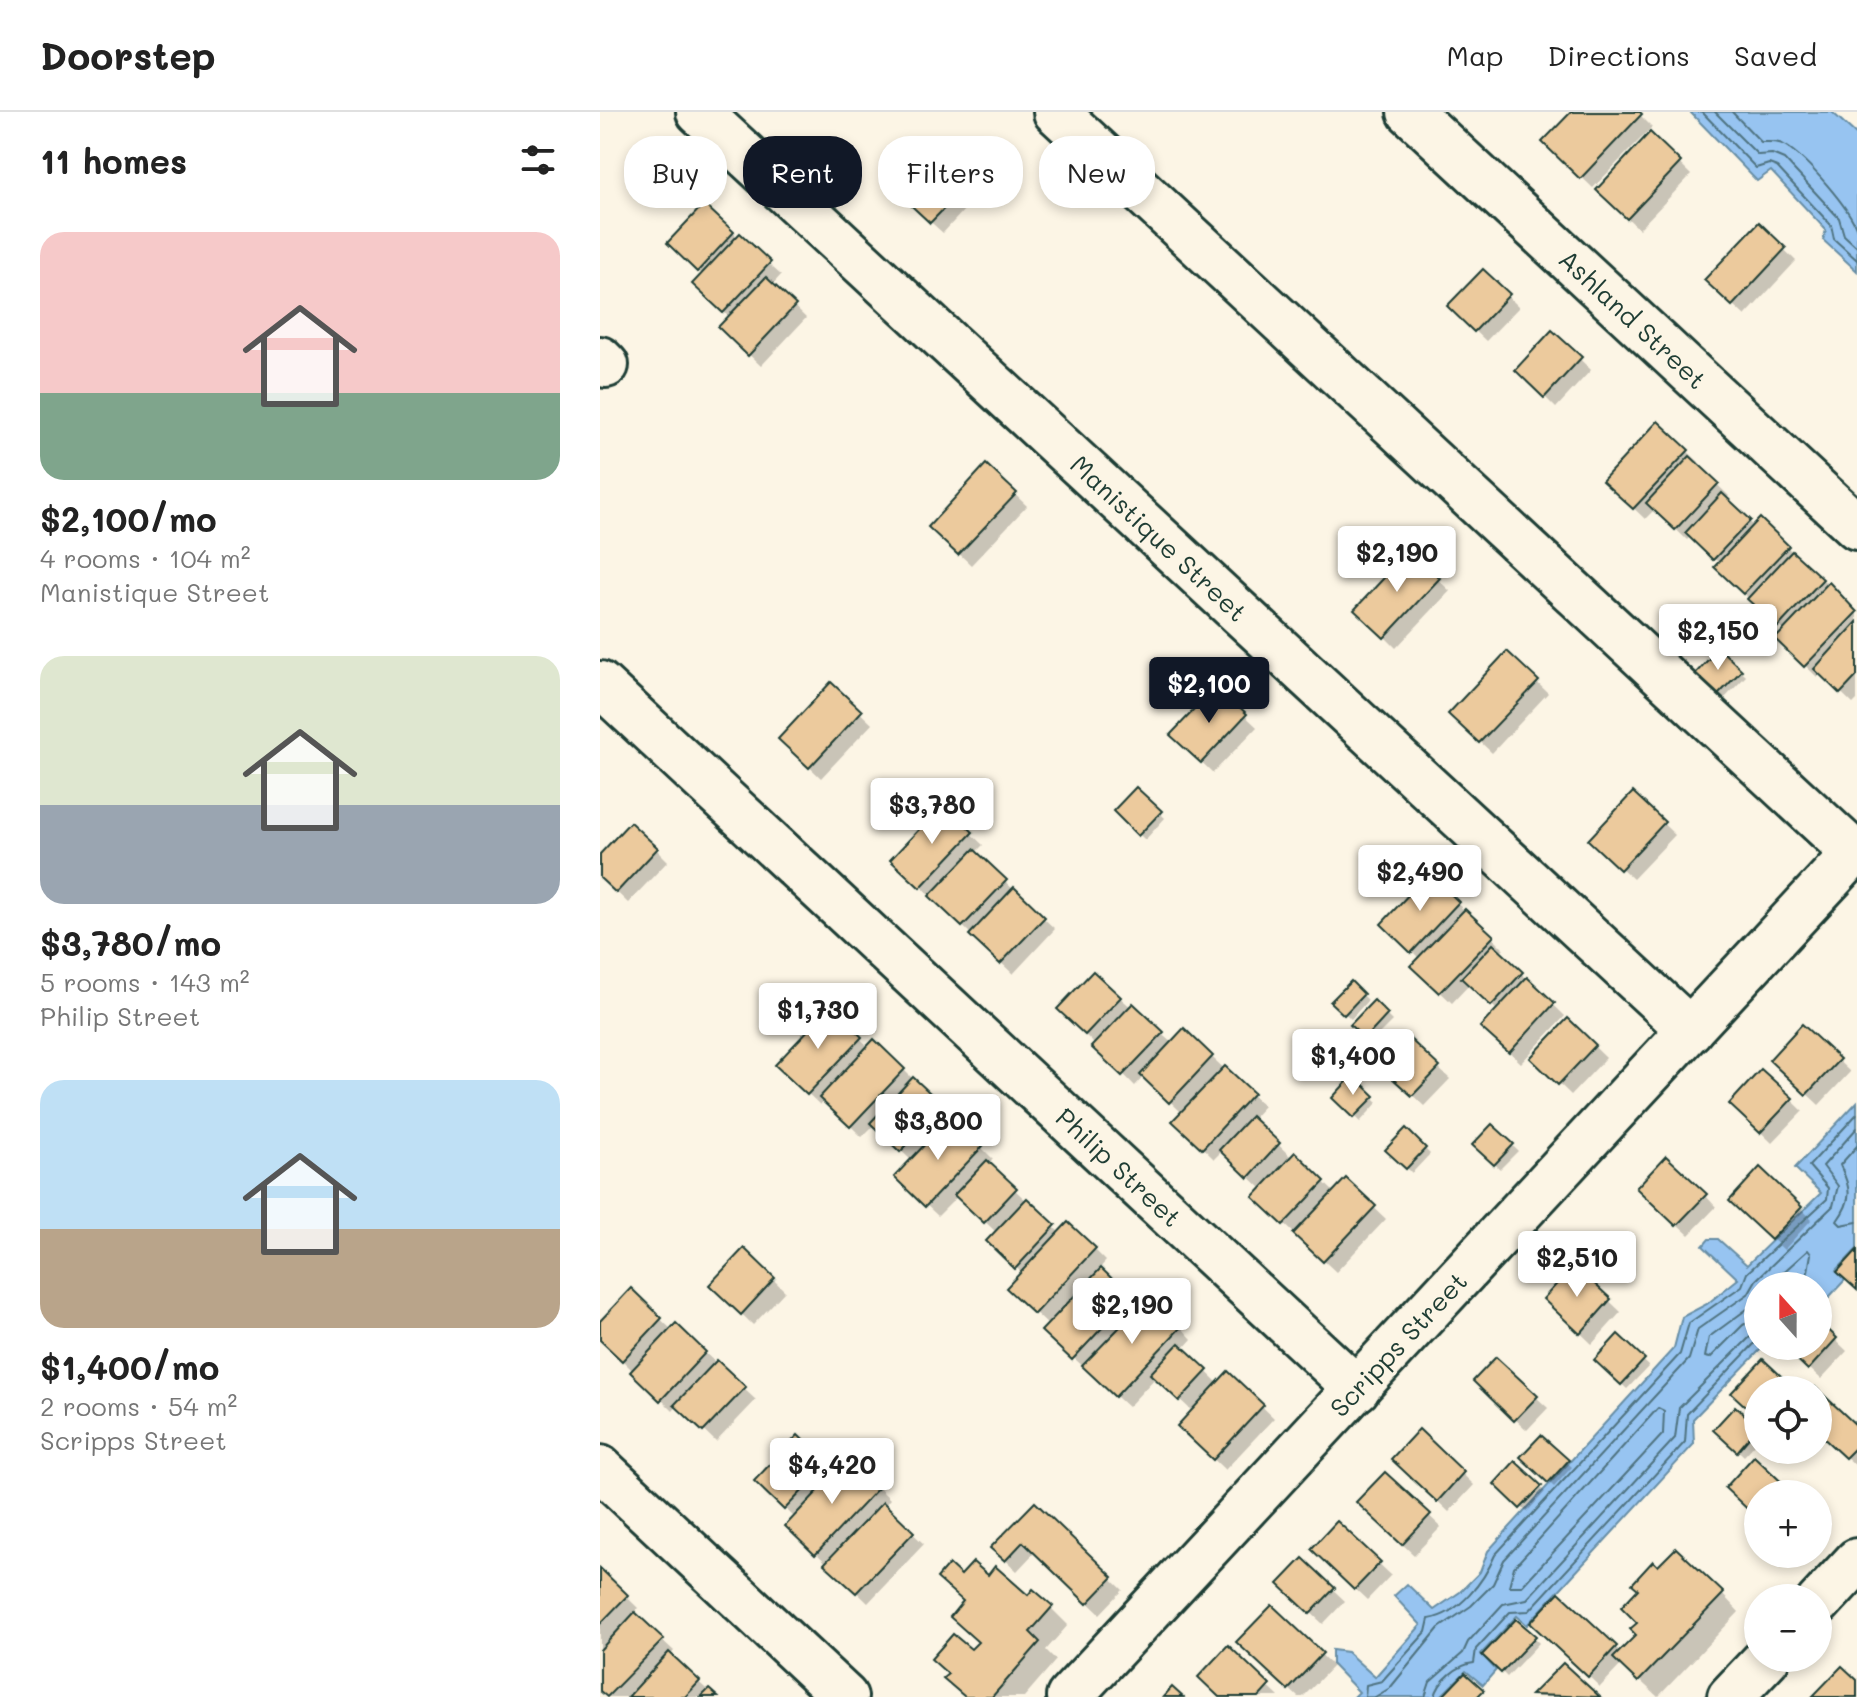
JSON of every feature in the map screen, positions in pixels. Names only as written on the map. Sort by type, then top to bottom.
[{"type":"street","name":"Manistique Street","points":[[699,112],[1690,1030]]},
{"type":"street","points":[[1056,112],[1855,852]]},
{"type":"street","name":"Ashland Street","points":[[1410,112],[1857,527]]},
{"type":"street","name":"Philip Street","points":[[600,684],[1357,1389]]},
{"type":"street","name":"Scripps Street","points":[[1069,1697],[1855,852]]},
{"type":"street","points":[[600,1468],[845,1697]]},
{"type":"street","points":[[1832,1588],[1857,1561]]},
{"type":"street","points":[[1730,1697],[1754,1672]]},
{"type":"water","points":[[1690,112],[1832,112],[1857,135],[1857,271],[1823,240],[1826,230],[1771,171],[1757,181]]},
{"type":"water","points":[[1857,1102],[1857,1249],[1836,1271],[1845,1280],[1832,1294],[1832,1272],[1744,1272],[1744,1360],[1750,1360],[1693,1419],[1694,1444],[1527,1625],[1517,1616],[1481,1654],[1496,1670],[1483,1685],[1466,1671],[1440,1697],[1354,1697],[1359,1692],[1332,1664],[1332,1650],[1347,1652],[1375,1677],[1421,1625],[1394,1596],[1407,1584],[1434,1610],[1460,1592],[1480,1572],[1488,1551],[1674,1348],[1682,1317],[1707,1304],[1738,1279],[1703,1246],[1709,1239],[1718,1239],[1747,1265],[1821,1193],[1795,1168]]},
{"type":"building","points":[[1571,112],[1642,114],[1580,179],[1542,142]]},
{"type":"building","points":[[1650,132],[1681,162],[1627,219],[1596,190]]},
{"type":"building","points":[[700,208],[708,208],[734,232],[697,272],[667,243]]},
{"type":"building","points":[[914,208],[945,208],[930,223]]},
{"type":"building","points":[[1759,222],[1786,248],[1732,306],[1704,280]]},
{"type":"building","points":[[740,233],[771,262],[723,313],[692,284]]},
{"type":"building","points":[[1483,269],[1510,294],[1474,332],[1447,306]]},
{"type":"building","points":[[766,277],[796,305],[748,356],[718,327]]},
{"type":"building","points":[[1552,330],[1582,357],[1544,398],[1515,370]]},
{"type":"building","points":[[1658,421],[1689,450],[1633,509],[1602,481]]},
{"type":"building","points":[[1690,456],[1719,483],[1675,530],[1646,503]]},
{"type":"building","points":[[986,464],[1017,493],[958,555],[928,527]]},
{"type":"building","points":[[1722,493],[1751,520],[1713,560],[1685,533]]},
{"type":"building","points":[[1760,518],[1789,546],[1743,594],[1714,567]]},
{"type":"building","points":[[1410,550],[1440,578],[1384,638],[1354,610]]},
{"type":"building","points":[[1792,551],[1823,579],[1778,627],[1747,599]]},
{"type":"building","points":[[1829,582],[1857,612],[1804,667],[1775,639]]},
{"type":"building","points":[[1857,622],[1857,676],[1840,694],[1814,669]]},
{"type":"building","points":[[1719,648],[1742,670],[1717,696],[1694,675]]},
{"type":"building","points":[[1507,651],[1539,681],[1479,743],[1448,714]]},
{"type":"building","points":[[831,682],[862,711],[809,768],[778,739]]},
{"type":"building","points":[[1217,686],[1247,714],[1201,763],[1170,735]]},
{"type":"building","points":[[1136,787],[1162,811],[1138,836],[1113,811]]},
{"type":"building","points":[[1633,792],[1665,822],[1620,870],[1588,840]]},
{"type":"building","points":[[943,804],[973,832],[920,888],[890,860]]},
{"type":"building","points":[[630,822],[658,848],[616,893],[600,878],[600,854]]},
{"type":"building","points":[[974,849],[1007,880],[962,927],[929,896]]},
{"type":"building","points":[[1429,873],[1459,902],[1411,953],[1381,924]]},
{"type":"building","points":[[1014,887],[1045,917],[1000,964],[969,935]]},
{"type":"building","points":[[1465,909],[1494,936],[1439,993],[1410,966]]},
{"type":"building","points":[[1493,944],[1523,972],[1491,1006],[1461,978]]},
{"type":"building","points":[[1093,971],[1121,997],[1085,1035],[1057,1009]]},
{"type":"building","points":[[1527,977],[1555,1003],[1509,1053],[1480,1027]]},
{"type":"building","points":[[1351,981],[1364,994],[1344,1015],[1330,1002]]},
{"type":"building","points":[[1374,1000],[1388,1014],[1365,1039],[1350,1025]]},
{"type":"building","points":[[1133,1003],[1164,1032],[1122,1076],[1091,1047]]},
{"type":"building","points":[[830,1007],[862,1037],[807,1095],[775,1065]]},
{"type":"building","points":[[1568,1018],[1596,1045],[1558,1085],[1530,1058]]},
{"type":"building","points":[[1802,1024],[1840,1059],[1806,1095],[1769,1060]]},
{"type":"building","points":[[1184,1028],[1213,1056],[1169,1103],[1140,1075]]},
{"type":"building","points":[[874,1039],[905,1069],[850,1127],[819,1098]]},
{"type":"building","points":[[1410,1039],[1440,1067],[1412,1096],[1382,1069]]},
{"type":"building","points":[[1225,1066],[1254,1093],[1202,1149],[1172,1121]]},
{"type":"building","points":[[1761,1069],[1793,1098],[1760,1133],[1729,1104]]},
{"type":"building","points":[[1353,1075],[1375,1096],[1353,1118],[1332,1098]]},
{"type":"building","points":[[913,1077],[944,1106],[900,1152],[870,1123]]},
{"type":"building","points":[[1251,1116],[1280,1143],[1248,1178],[1219,1150]]},
{"type":"building","points":[[951,1117],[983,1146],[925,1207],[894,1177]]},
{"type":"building","points":[[1492,1124],[1514,1144],[1494,1165],[1472,1145]]},
{"type":"building","points":[[1406,1128],[1426,1148],[1406,1169],[1385,1150]]},
{"type":"building","points":[[1295,1152],[1325,1181],[1283,1225],[1253,1197]]},
{"type":"building","points":[[1666,1156],[1707,1194],[1676,1226],[1636,1188]]},
{"type":"building","points":[[987,1160],[1017,1188],[984,1223],[954,1195]]},
{"type":"building","points":[[1760,1167],[1802,1207],[1771,1240],[1729,1201]]},
{"type":"building","points":[[1346,1178],[1376,1206],[1323,1262],[1293,1234]]},
{"type":"building","points":[[1027,1198],[1056,1225],[1015,1269],[986,1241]]},
{"type":"building","points":[[1068,1222],[1096,1248],[1034,1314],[1006,1288]]},
{"type":"building","points":[[744,1248],[775,1278],[741,1315],[709,1285]]},
{"type":"building","points":[[1857,1250],[1857,1290],[1837,1272]]},
{"type":"building","points":[[1574,1265],[1611,1299],[1580,1334],[1543,1299]]},
{"type":"building","points":[[1101,1268],[1131,1297],[1072,1360],[1041,1331]]},
{"type":"building","points":[[631,1288],[662,1318],[622,1361],[600,1340],[600,1321]]},
{"type":"building","points":[[1150,1296],[1182,1326],[1115,1397],[1082,1366]]},
{"type":"building","points":[[676,1323],[706,1352],[660,1401],[630,1372]]},
{"type":"building","points":[[1618,1334],[1645,1359],[1621,1385],[1594,1360]]},
{"type":"building","points":[[1179,1343],[1208,1370],[1179,1401],[1150,1374]]},
{"type":"building","points":[[1496,1357],[1538,1396],[1514,1421],[1473,1381]]},
{"type":"building","points":[[717,1360],[746,1387],[703,1432],[674,1405]]},
{"type":"building","points":[[1764,1360],[1781,1376],[1747,1376]]},
{"type":"building","points":[[1798,1360],[1817,1360],[1808,1370]]},
{"type":"building","points":[[1228,1371],[1264,1405],[1213,1460],[1177,1426]]},
{"type":"building","points":[[1744,1379],[1744,1405],[1731,1393]]},
{"type":"building","points":[[1832,1403],[1857,1426],[1857,1446],[1845,1458],[1832,1446]]},
{"type":"building","points":[[1735,1406],[1744,1414],[1744,1444],[1737,1452],[1713,1430]]},
{"type":"building","points":[[1419,1429],[1464,1472],[1437,1502],[1391,1459]]},
{"type":"building","points":[[798,1435],[828,1464],[784,1510],[754,1481]]},
{"type":"building","points":[[1541,1435],[1569,1460],[1548,1483],[1520,1457]]},
{"type":"building","points":[[850,1457],[880,1486],[815,1555],[785,1526]]},
{"type":"building","points":[[1515,1461],[1542,1486],[1520,1509],[1494,1484]]},
{"type":"building","points":[[1747,1464],[1762,1464],[1779,1480],[1744,1480],[1744,1506],[1725,1488]]},
{"type":"building","points":[[1385,1472],[1431,1514],[1402,1545],[1356,1502]]},
{"type":"building","points":[[883,1502],[914,1532],[856,1593],[824,1564]]},
{"type":"building","points":[[1035,1502],[1113,1577],[1087,1604],[1023,1542],[1005,1561],[990,1548]]},
{"type":"building","points":[[1337,1521],[1381,1562],[1354,1590],[1311,1549]]},
{"type":"building","points":[[1676,1548],[1724,1593],[1638,1682],[1613,1658],[1636,1635],[1630,1629],[1637,1623],[1621,1607],[1638,1589],[1632,1584],[1653,1561],[1658,1566]]},
{"type":"building","points":[[1303,1558],[1335,1588],[1310,1614],[1278,1584]]},
{"type":"building","points":[[973,1562],[988,1575],[995,1566],[1028,1595],[1033,1589],[1053,1606],[1030,1632],[1040,1642],[992,1697],[965,1697],[943,1678],[948,1674],[931,1659],[953,1634],[971,1649],[978,1642],[950,1617],[963,1601],[937,1578],[949,1564],[961,1575]]},
{"type":"building","points":[[600,1568],[628,1595],[600,1624]]},
{"type":"building","points":[[1559,1592],[1617,1646],[1588,1677],[1530,1623]]},
{"type":"building","points":[[1272,1605],[1323,1653],[1288,1690],[1236,1642]]},
{"type":"building","points":[[635,1612],[664,1639],[607,1697],[600,1691],[600,1650]]},
{"type":"building","points":[[1516,1619],[1536,1636],[1501,1673],[1482,1655]]},
{"type":"building","points":[[1228,1645],[1270,1685],[1259,1697],[1219,1697],[1198,1677]]},
{"type":"building","points":[[669,1652],[700,1681],[685,1697],[628,1697]]},
{"type":"building","points":[[1563,1663],[1600,1697],[1531,1695]]},
{"type":"building","points":[[1842,1666],[1857,1680],[1857,1697],[1812,1697]]},
{"type":"building","points":[[1465,1673],[1484,1690],[1477,1697],[1442,1697]]},
{"type":"building","points":[[1172,1687],[1183,1697],[1163,1697]]},
{"type":"building","points":[[709,1689],[718,1697],[701,1697]]}]
